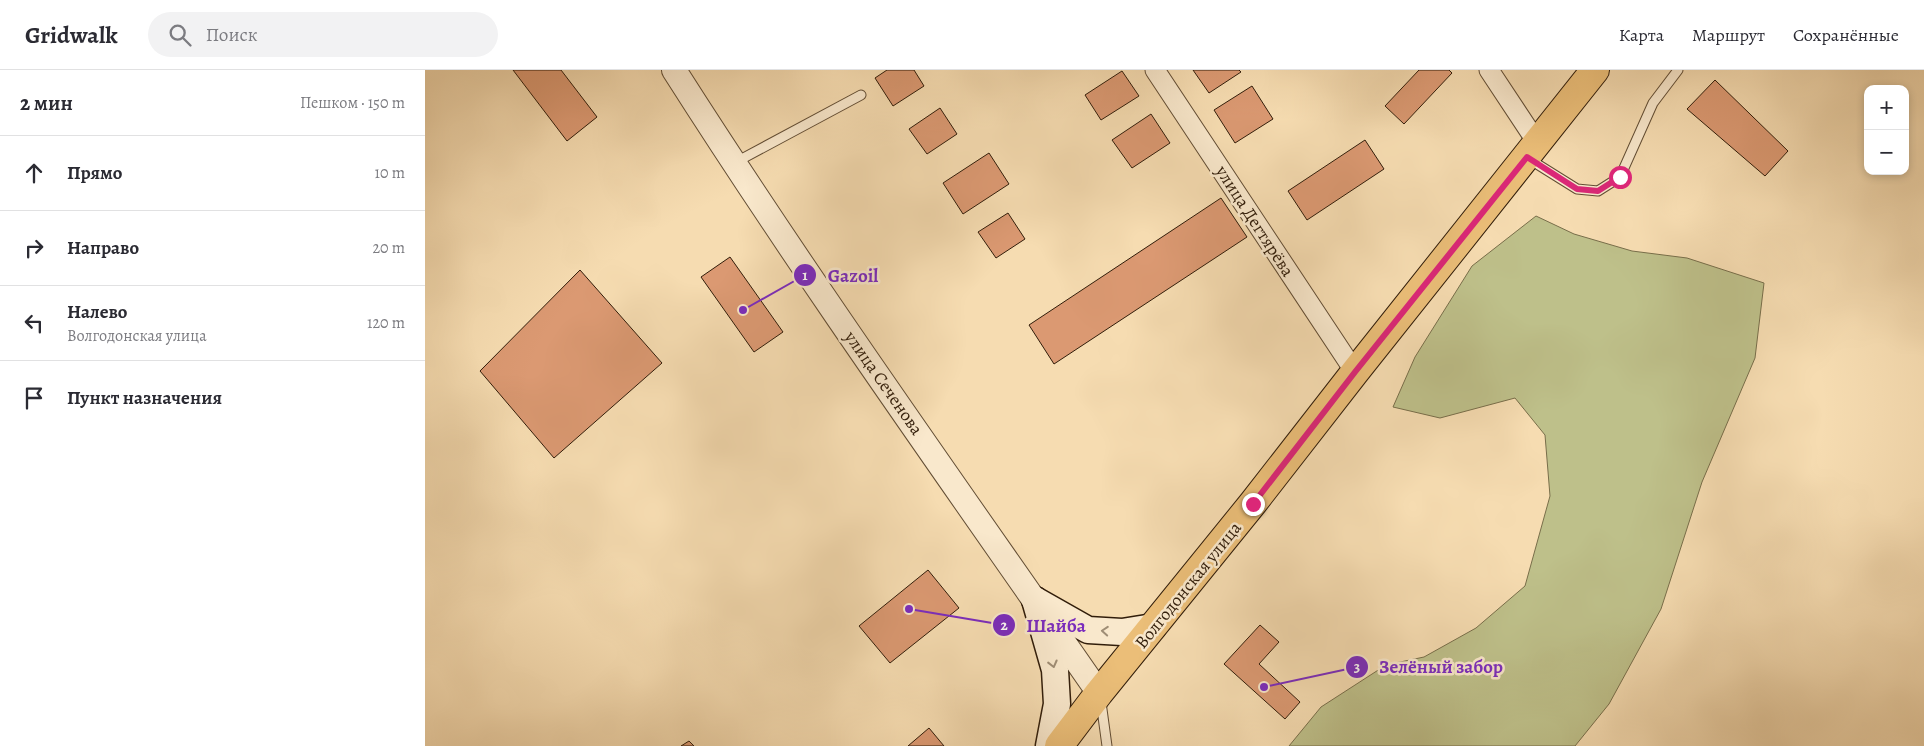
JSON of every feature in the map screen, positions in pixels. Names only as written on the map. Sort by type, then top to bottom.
[{"type":"main road","name":"Волгодонская улица","points":[[1059,746],[1099,693],[1253,504],[1355,372],[1595,70]]},
{"type":"main road","points":[[1035,600],[1088,630],[1122,632],[1153,627]]},
{"type":"main road","points":[[1035,600],[1055,670],[1057,704],[1049,746]]},
{"type":"street","name":"улица Сеченова","points":[[674,70],[733,163],[1099,693]]},
{"type":"street","name":"улица Дегтярёва","points":[[1155,70],[1355,372]]},
{"type":"street","points":[[1489,70],[1532,151]]},
{"type":"lane","points":[[1532,151],[1577,189],[1598,191],[1620,177],[1653,103],[1678,70]]},
{"type":"lane","points":[[733,163],[861,94]]},
{"type":"lane","points":[[1099,693],[1107,746]]},
{"type":"green space","points":[[1536,216],[1574,234],[1632,251],[1687,258],[1764,283],[1755,358],[1702,482],[1661,609],[1609,704],[1575,746],[1289,746],[1321,707],[1386,665],[1424,657],[1476,628],[1525,586],[1550,496],[1545,435],[1515,398],[1440,418],[1393,407],[1415,357],[1472,266]]},
{"type":"building","points":[[513,70],[561,70],[597,117],[567,141]]},
{"type":"building","points":[[887,70],[914,70],[924,86],[893,106],[875,78]]},
{"type":"building","points":[[1193,70],[1239,70],[1241,72],[1209,93]]},
{"type":"building","points":[[1419,70],[1449,70],[1452,73],[1404,124],[1385,106]]},
{"type":"building","points":[[1122,71],[1139,96],[1101,120],[1085,95]]},
{"type":"building","points":[[1715,80],[1788,151],[1765,176],[1687,109]]},
{"type":"building","points":[[1252,86],[1273,119],[1235,143],[1214,110]]},
{"type":"building","points":[[940,108],[957,134],[927,154],[909,129]]},
{"type":"building","points":[[1151,114],[1170,143],[1132,168],[1112,140]]},
{"type":"building","points":[[1365,140],[1384,169],[1307,220],[1288,191]]},
{"type":"building","points":[[989,153],[1009,184],[963,214],[943,183]]},
{"type":"building","points":[[1221,198],[1247,237],[1054,364],[1029,325]]},
{"type":"building","points":[[1008,213],[1025,239],[996,258],[978,232]]},
{"type":"building","points":[[730,257],[783,332],[754,352],[701,277]]},
{"type":"building","points":[[580,270],[662,363],[554,458],[480,371]]},
{"type":"building","points":[[928,570],[959,608],[890,663],[859,626]]},
{"type":"building","points":[[1260,625],[1279,642],[1259,664],[1300,702],[1285,719],[1224,664]]},
{"type":"building","points":[[929,728],[944,746],[908,746]]},
{"type":"building","points":[[689,741],[694,746],[681,746]]},
{"type":"place","name":"Gazoil","points":[[743,310]]},
{"type":"place","name":"Шайба","points":[[909,609]]},
{"type":"place","name":"Зелёный забор","points":[[1264,687]]},
{"type":"route","points":[[1253,504],[1355,372],[1527,157],[1577,189],[1598,191],[1620,177]]}]
